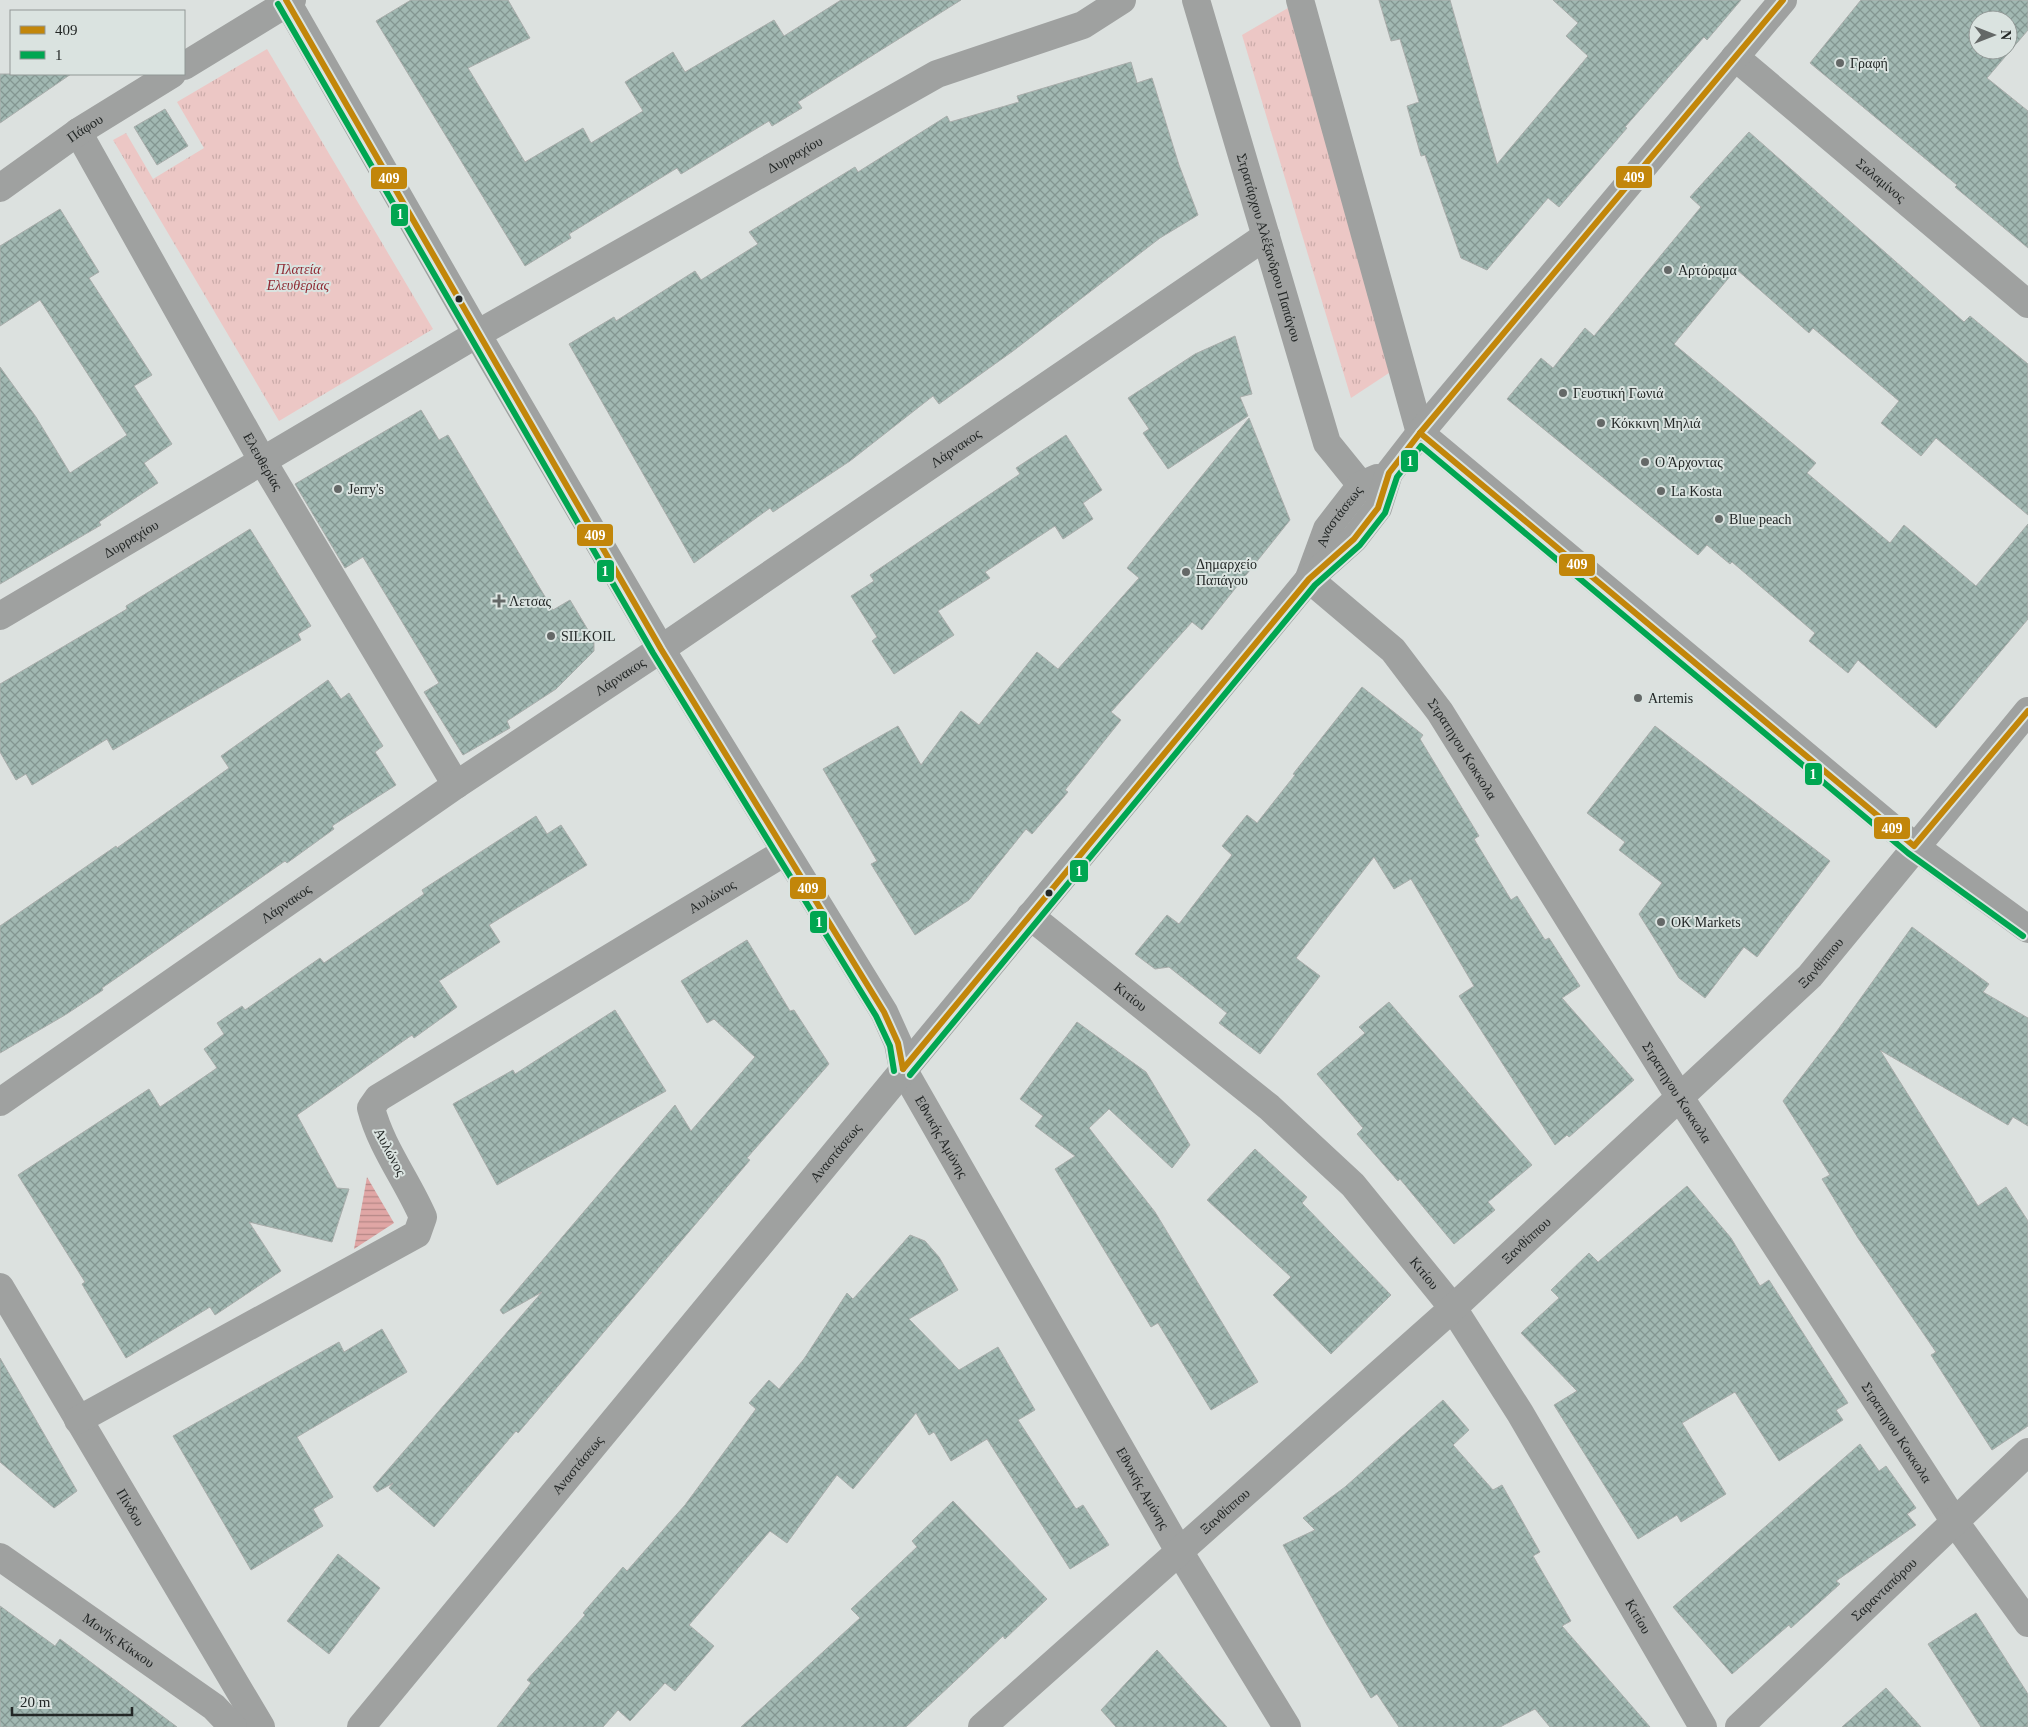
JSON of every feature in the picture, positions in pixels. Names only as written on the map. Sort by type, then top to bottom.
[{"type":"street","name":"Δυρραχίου","points":[[0,616],[476,334],[937,74],[1083,25],[1122,0]]},
{"type":"street","name":"Στρατάρχου Αλέξανδρου Παπάγου","points":[[1196,0],[1327,443],[1361,485]]},
{"type":"street","points":[[1300,0],[1420,433],[1914,846],[2028,929]]},
{"type":"street","name":"Αναστάσεως","points":[[361,1727],[1309,579],[1354,539],[1378,508],[1389,473],[1420,433],[1783,0]]},
{"type":"street","name":"Εθνικής Αμύνης","points":[[288,1],[476,334],[661,649],[884,1012],[898,1043],[903,1069],[1179,1551],[1286,1727]]},
{"type":"street","points":[[185,65],[288,1]]},
{"type":"street","name":"Σαλαμίνος","points":[[1735,56],[2028,304]]},
{"type":"street","name":"Πάφου","points":[[0,188],[78,132],[170,75]]},
{"type":"street","name":"Ελευθερίας","points":[[78,132],[262,460],[456,785]]},
{"type":"street","name":"Λάρνακος","points":[[0,1102],[456,785],[661,649],[1266,236]]},
{"type":"street","name":"Αναστάσεως","points":[[1309,579],[1327,529],[1361,485],[1389,473]]},
{"type":"street","name":"Στρατηγου Κοκκολα","points":[[1309,579],[1393,650],[1440,712],[1680,1096],[1955,1522],[2028,1623]]},
{"type":"street","name":"Ξανθίππου","points":[[982,1727],[1453,1308],[1810,976],[1914,846],[2028,711]]},
{"type":"street","name":"Αυλώνος","points":[[78,1420],[416,1234],[422,1217],[414,1197],[376,1127],[371,1108],[378,1098],[785,852]]},
{"type":"street","name":"Κιτίου","points":[[1030,916],[1269,1107],[1346,1178],[1453,1308],[1520,1413],[1703,1727]]},
{"type":"street","name":"Πίνδου","points":[[0,1287],[261,1727]]},
{"type":"street","name":"Σαρανταπόρου","points":[[1739,1727],[2028,1452]]},
{"type":"street","name":"Μονής Κίκκου","points":[[0,1557],[214,1707],[233,1727]]},
{"type":"green space","points":[[1288,8],[1395,369],[1351,398],[1242,35]]},
{"type":"green space","name":"Πλατεία Ελευθερίας","points":[[267,49],[433,329],[279,421],[113,140],[126,133],[153,179],[204,148],[177,102]]},
{"type":"shaded area","points":[[367,1177],[394,1223],[354,1249]]},
{"type":"building","points":[[411,0],[508,0],[530,38],[468,68],[525,162],[583,128],[591,143],[643,111],[625,82],[673,52],[685,72],[774,20],[784,36],[841,0],[961,0],[798,102],[802,108],[772,126],[769,121],[681,174],[677,168],[569,234],[571,238],[525,266],[376,21]]},
{"type":"building","points":[[1379,0],[1450,0],[1497,164],[1588,56],[1566,36],[1578,23],[1553,0],[1741,0],[1707,40],[1704,37],[1625,127],[1627,128],[1559,207],[1548,198],[1487,270],[1461,258],[1425,155],[1421,156],[1407,106],[1419,102],[1400,39],[1391,41]]},
{"type":"building","points":[[1861,0],[2028,0],[2028,30],[2018,42],[2018,10],[1968,10],[1968,60],[2002,60],[1987,78],[2028,111],[2028,248],[1955,187],[1957,185],[1810,63]]},
{"type":"building","points":[[1131,62],[1137,83],[1152,78],[1179,165],[1198,215],[1160,238],[1013,351],[939,404],[933,396],[850,461],[773,512],[770,508],[694,563],[569,344],[614,317],[616,321],[695,271],[701,280],[758,244],[749,232],[855,167],[858,172],[947,116],[950,122],[1019,102],[1017,96]]},
{"type":"building","points":[[0,74],[70,75],[0,123]]},
{"type":"building","points":[[165,109],[188,146],[157,165],[134,127]]},
{"type":"building","points":[[1749,132],[1964,322],[1970,316],[2028,364],[2028,515],[1936,438],[1921,456],[1881,423],[1899,401],[1813,328],[1809,333],[1736,269],[1674,344],[1816,463],[1807,473],[1890,543],[1904,525],[1976,586],[2028,524],[2028,619],[1936,728],[1858,660],[1848,673],[1809,641],[1815,633],[1732,562],[1730,564],[1707,545],[1698,555],[1507,399],[1541,358],[1553,368],[1585,328],[1594,336],[1701,207],[1690,197]]},
{"type":"building","points":[[60,209],[99,272],[89,278],[152,375],[134,386],[172,444],[144,463],[158,483],[99,522],[101,525],[0,584],[0,367],[36,417],[70,473],[127,435],[40,300],[0,326],[0,246]]},
{"type":"building","points":[[1235,336],[1252,394],[1240,397],[1248,416],[1168,469],[1143,433],[1149,429],[1128,398],[1195,354]]},
{"type":"building","points":[[421,410],[439,440],[448,435],[553,610],[570,600],[594,640],[594,651],[556,689],[507,721],[510,728],[463,755],[424,692],[439,683],[363,557],[345,568],[295,484]]},
{"type":"building","points":[[1249,418],[1290,520],[1202,630],[1192,622],[1111,712],[1121,720],[1065,790],[1068,792],[1032,834],[1026,829],[969,900],[915,935],[871,864],[877,861],[823,769],[898,726],[921,765],[961,711],[979,725],[1037,652],[1058,669],[1139,578],[1127,568]]},
{"type":"building","points":[[1066,435],[1102,490],[1083,503],[1093,519],[1063,539],[1055,526],[985,572],[990,578],[938,611],[954,635],[894,674],[872,641],[877,637],[851,596],[874,581],[870,575],[1020,474],[1016,468]]},
{"type":"building","points":[[250,529],[311,626],[298,634],[301,640],[113,750],[107,739],[32,785],[26,774],[16,780],[0,752],[0,684],[127,609],[126,606]]},
{"type":"building","points":[[328,680],[341,699],[349,693],[383,746],[375,752],[396,785],[332,826],[334,829],[287,863],[285,861],[102,988],[103,990],[0,1053],[0,926],[116,846],[117,848],[229,768],[221,756]]},
{"type":"building","points":[[1362,687],[1423,735],[1420,739],[1479,836],[1474,839],[1511,900],[1517,896],[1545,940],[1549,938],[1580,986],[1562,998],[1634,1080],[1569,1137],[1567,1135],[1555,1145],[1459,996],[1474,986],[1411,879],[1394,889],[1374,857],[1296,958],[1320,976],[1260,1054],[1219,1023],[1227,1013],[1169,967],[1155,969],[1135,954],[1167,915],[1179,924],[1232,855],[1222,846],[1247,815],[1257,823]]},
{"type":"building","points":[[1655,726],[1830,861],[1757,957],[1744,947],[1705,998],[1679,978],[1639,914],[1662,883],[1619,850],[1625,842],[1587,813]]},
{"type":"building","points":[[536,816],[547,834],[561,825],[587,865],[489,925],[500,942],[439,981],[457,1007],[414,1038],[412,1035],[297,1115],[337,1188],[349,1189],[332,1242],[249,1222],[281,1271],[215,1315],[210,1307],[126,1358],[82,1284],[85,1282],[18,1175],[149,1089],[160,1107],[217,1068],[204,1049],[224,1034],[217,1023],[242,1006],[245,1010],[320,958],[324,963],[424,894],[422,890]]},
{"type":"building","points":[[1912,927],[1989,984],[1983,992],[2028,1018],[2028,1126],[2013,1117],[2008,1125],[1880,1050],[1978,1206],[2006,1187],[2028,1221],[2028,1426],[1992,1450],[1931,1355],[1936,1352],[1858,1238],[1822,1179],[1830,1175],[1783,1101],[1837,1031]]},
{"type":"building","points":[[747,940],[790,1011],[794,1010],[829,1064],[747,1158],[750,1160],[518,1433],[516,1431],[434,1527],[389,1488],[393,1483],[377,1492],[373,1487],[542,1292],[503,1314],[500,1310],[675,1105],[691,1131],[755,1057],[714,1019],[707,1023],[681,981]]},
{"type":"building","points":[[1389,1002],[1532,1165],[1488,1202],[1495,1210],[1454,1244],[1400,1179],[1398,1181],[1357,1134],[1363,1128],[1317,1074],[1365,1033],[1359,1027]]},
{"type":"building","points":[[615,1010],[666,1091],[497,1185],[453,1104],[513,1070],[515,1074]]},
{"type":"building","points":[[1077,1022],[1146,1072],[1190,1145],[1172,1168],[1109,1109],[1089,1128],[1155,1212],[1258,1382],[1211,1410],[1158,1323],[1151,1327],[1055,1169],[1075,1156],[1035,1126],[1043,1116],[1020,1099]]},
{"type":"building","points":[[1255,1149],[1307,1197],[1302,1203],[1391,1295],[1331,1354],[1273,1295],[1291,1277],[1207,1200]]},
{"type":"building","points":[[1687,1186],[1731,1238],[1760,1286],[1769,1280],[1848,1403],[1836,1410],[1843,1420],[1779,1461],[1735,1392],[1682,1423],[1726,1494],[1681,1522],[1677,1515],[1638,1539],[1554,1405],[1577,1391],[1521,1333],[1559,1298],[1551,1290],[1589,1253],[1598,1262]]},
{"type":"building","points":[[910,1235],[925,1241],[939,1257],[958,1290],[909,1319],[959,1370],[998,1347],[1035,1410],[1018,1420],[1076,1509],[1083,1505],[1109,1545],[1070,1569],[987,1439],[951,1461],[934,1432],[929,1435],[916,1413],[853,1489],[837,1475],[787,1543],[770,1531],[689,1625],[714,1646],[675,1691],[665,1683],[630,1721],[618,1710],[603,1727],[497,1727],[531,1683],[527,1680],[585,1615],[583,1613],[623,1567],[627,1571],[685,1505],[756,1409],[749,1403],[769,1380],[779,1389],[804,1359],[847,1293],[853,1299]]},
{"type":"building","points":[[382,1329],[407,1372],[297,1437],[333,1497],[313,1509],[323,1526],[251,1570],[173,1436],[339,1342],[344,1352]]},
{"type":"building","points":[[0,1358],[77,1491],[54,1508],[0,1462]]},
{"type":"building","points":[[1443,1400],[1469,1430],[1453,1445],[1493,1490],[1502,1485],[1540,1552],[1533,1556],[1571,1621],[1562,1626],[1650,1727],[1550,1727],[1535,1709],[1500,1727],[1399,1727],[1377,1694],[1371,1698],[1327,1625],[1283,1545],[1315,1530],[1303,1518],[1345,1487]]},
{"type":"building","points":[[1860,1444],[1879,1471],[1886,1466],[1916,1508],[1907,1514],[1916,1525],[1836,1581],[1840,1584],[1791,1628],[1789,1625],[1732,1674],[1673,1607]]},
{"type":"building","points":[[953,1501],[1047,1599],[1005,1639],[1003,1636],[906,1727],[741,1727],[860,1618],[851,1609],[917,1547],[912,1541]]},
{"type":"building","points":[[338,1554],[380,1588],[329,1654],[287,1621]]},
{"type":"building","points":[[0,1606],[55,1646],[60,1639],[177,1727],[0,1727]]},
{"type":"building","points":[[1976,1613],[2028,1694],[2028,1727],[1981,1727],[1928,1644]]},
{"type":"building","points":[[1157,1650],[1227,1727],[1116,1727],[1101,1710]]},
{"type":"building","points":[[1886,1688],[1921,1727],[1842,1727]]},
{"type":"transit line","name":"409","points":[[286,0],[661,649],[884,1012],[898,1043],[903,1069]]},
{"type":"transit line","name":"409","points":[[903,1069],[1309,579],[1354,539],[1378,508],[1389,473],[1420,433],[1783,0]]},
{"type":"transit line","name":"1","points":[[278,4],[653,653],[876,1016],[890,1046],[894,1071]]},
{"type":"transit line","name":"409","points":[[1420,433],[1914,846],[2028,711]]},
{"type":"transit line","name":"1","points":[[910,1075],[1315,585],[1360,545],[1385,513],[1397,477],[1421,446],[1908,853],[2023,936]]},
{"type":"place","name":"Γραφή","points":[[1840,63]]},
{"type":"place","name":"Αρτόραμα","points":[[1668,270]]},
{"type":"place","name":"Γευστική Γωνιά","points":[[1563,393]]},
{"type":"place","name":"Κόκκινη Μηλιά","points":[[1601,423]]},
{"type":"place","name":"Ο Άρχοντας","points":[[1645,462]]},
{"type":"place","name":"Jerry's","points":[[338,489]]},
{"type":"place","name":"La Kosta","points":[[1661,491]]},
{"type":"place","name":"Blue peach","points":[[1719,519]]},
{"type":"place","name":"Δημαρχείο Παπάγου","points":[[1186,572]]},
{"type":"place","name":"Λετσας","points":[[499,601]]},
{"type":"place","name":"SILKOIL","points":[[551,636]]},
{"type":"place","name":"Artemis","points":[[1638,698]]},
{"type":"place","name":"OK Markets","points":[[1661,922]]}]
